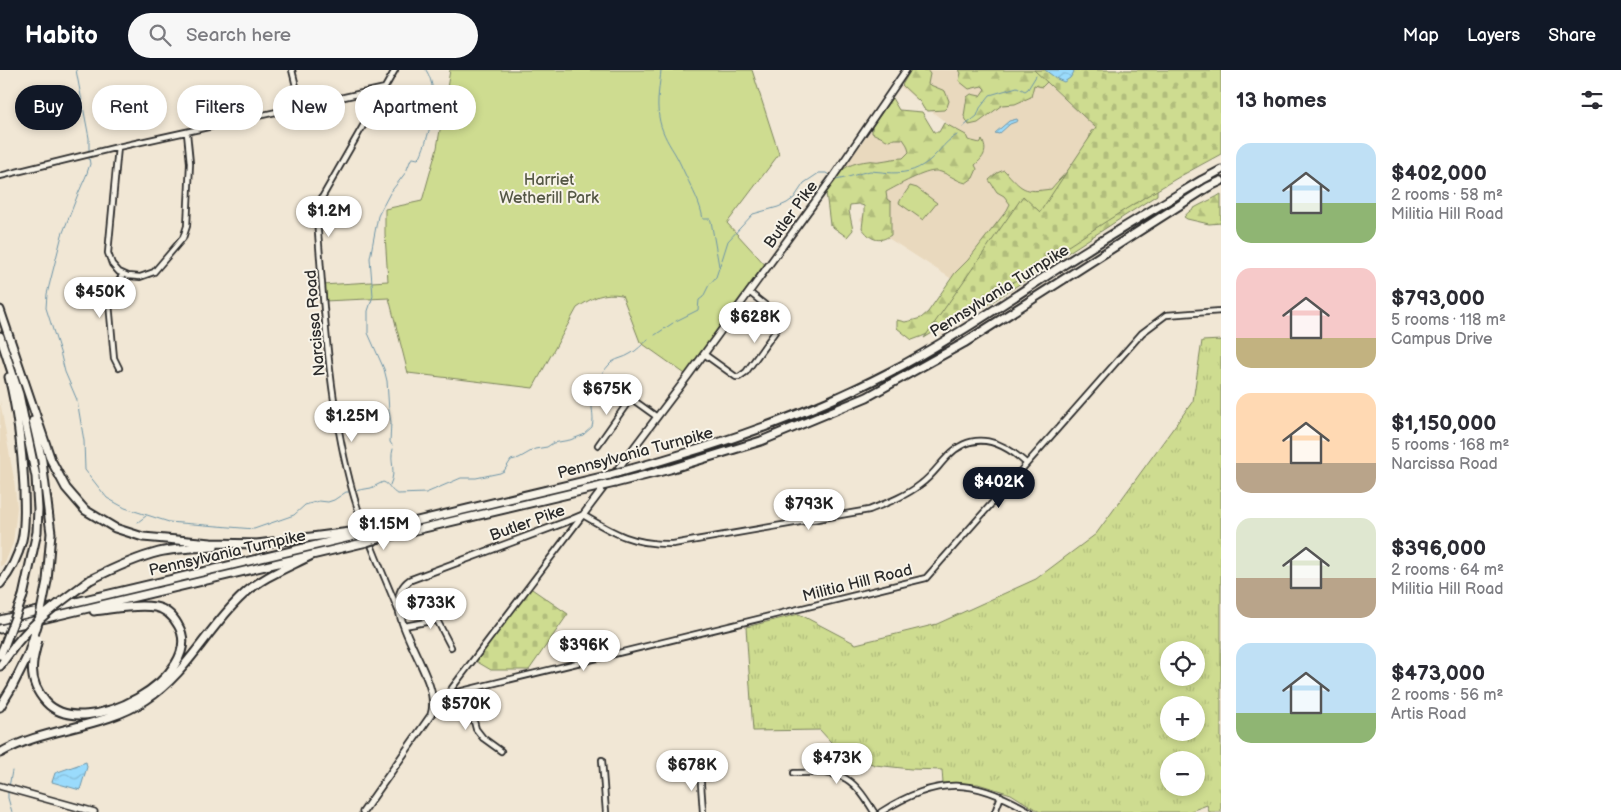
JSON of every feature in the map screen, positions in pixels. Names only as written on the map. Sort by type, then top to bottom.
[{"type":"highway","name":"Pennsylvania Turnpike","points":[[0,620],[367,531],[610,475],[690,453],[740,436],[830,401],[886,374],[951,338],[1070,261],[1221,170]]},
{"type":"highway","name":"Pennsylvania Turnpike","points":[[0,629],[670,470],[761,440],[868,397],[964,343],[1221,181]]},
{"type":"highway","points":[[0,310],[26,392],[51,460],[62,482],[80,504],[94,516],[121,531],[143,537],[211,543],[260,544]]},
{"type":"highway","points":[[0,336],[19,394],[36,477],[38,510],[37,532],[23,596],[0,653]]},
{"type":"highway","points":[[0,341],[19,426],[24,500],[22,538],[12,567],[0,584]]},
{"type":"highway","points":[[0,707],[31,656],[43,616],[47,581],[49,518],[42,460],[26,392]]},
{"type":"highway","points":[[0,666],[24,634],[50,609],[90,580],[141,557],[190,548],[260,544],[367,531]]},
{"type":"highway","points":[[0,753],[25,741],[118,715],[147,700],[172,678],[228,610],[244,594],[262,580],[312,555]]},
{"type":"highway","points":[[31,656],[33,678],[44,701],[63,713],[85,716],[117,708],[141,696],[156,686],[168,673],[175,665],[181,652],[182,631],[172,616],[162,609],[140,606],[66,614]]},
{"type":"main road","name":"Butler Pike","points":[[431,715],[433,702],[431,687],[400,614],[399,595],[402,587],[410,580],[583,515],[704,354],[833,177],[906,70]]},
{"type":"main road","points":[[363,812],[431,715]]},
{"type":"main road","points":[[0,786],[94,812]]},
{"type":"street","points":[[292,70],[296,85]]},
{"type":"street","name":"Narcissa Road","points":[[387,85],[395,70]]},
{"type":"street","points":[[0,176],[273,113]]},
{"type":"street","name":"Narcissa Road","points":[[361,130],[320,201],[318,214],[330,373],[341,440],[353,491],[375,554],[400,614]]},
{"type":"street","points":[[118,148],[107,248],[112,264],[123,274],[140,277],[154,272],[183,238],[187,226],[190,163],[186,133]]},
{"type":"street","points":[[119,368],[114,358],[108,303],[112,292],[123,274]]},
{"type":"street","points":[[704,354],[736,377],[739,377],[746,372],[780,326],[779,316],[749,292]]},
{"type":"street","name":"Militia Hill Road","points":[[450,694],[926,578],[1142,332],[1166,315],[1221,311]]},
{"type":"street","points":[[625,394],[657,417]]},
{"type":"street","points":[[598,445],[631,398]]},
{"type":"street","points":[[431,715],[450,694],[452,688],[583,515],[618,535],[635,541],[651,544],[673,544],[869,510],[893,500],[914,488],[929,477],[953,451],[971,442],[987,441],[1000,444],[1013,452],[1026,464]]},
{"type":"street","points":[[404,626],[437,620],[451,647]]},
{"type":"street","points":[[466,690],[476,729],[483,738],[501,751]]},
{"type":"street","points":[[602,760],[606,812]]},
{"type":"street","points":[[700,770],[703,812]]},
{"type":"street","points":[[794,773],[830,773],[846,778],[858,789],[874,812]]},
{"type":"street","points":[[881,812],[917,792],[946,786],[962,786],[990,791],[1030,812]]},
{"type":"street","points":[[995,812],[1002,796]]},
{"type":"shaded area","points":[[913,70],[1034,70],[1106,136],[958,283],[860,220],[875,197],[839,175],[890,104],[941,139],[949,125],[901,87]]},
{"type":"shaded area","points":[[0,401],[17,507],[13,543],[5,563],[0,567]]},
{"type":"green space","name":"Harriet Wetherill Park","points":[[450,70],[752,70],[779,154],[727,223],[768,268],[688,376],[640,342],[622,295],[609,294],[598,296],[577,308],[533,388],[408,373],[389,298],[324,301],[322,285],[388,281],[385,209],[422,201],[437,148],[440,130],[476,130],[476,85],[448,85]]},
{"type":"green space","points":[[911,70],[927,70],[930,74],[928,84],[945,91],[949,101],[944,110],[928,111],[924,109],[920,102],[902,85]]},
{"type":"green space","points":[[959,70],[1045,70],[1050,79],[1042,87],[1034,85],[1031,97],[1015,104],[1002,105],[978,123],[969,125],[964,116],[967,97],[971,94],[980,96],[985,89],[982,86],[969,89],[959,81],[961,73]]},
{"type":"green space","points":[[1034,70],[1221,70],[1221,154],[1145,197],[924,338],[1023,196],[1040,212],[1096,128]]},
{"type":"green space","points":[[892,98],[899,110],[922,112],[934,132],[939,132],[944,123],[966,135],[968,140],[980,143],[982,140],[985,151],[975,165],[977,169],[973,178],[966,183],[941,172],[932,171],[886,192],[887,199],[891,202],[891,235],[886,238],[878,240],[868,235],[862,228],[864,206],[858,204],[850,205],[849,211],[853,230],[847,237],[830,225],[826,192],[838,174],[853,164],[903,158],[909,152],[903,139],[889,141],[872,133],[872,127]]},
{"type":"green space","points":[[1096,130],[1157,185],[1157,195],[984,307],[912,340],[897,328],[897,320],[905,322],[914,320],[921,318],[928,312],[955,273],[968,260],[1007,210],[1010,204],[1004,196],[997,192],[989,180],[1004,170],[1024,189],[1035,191],[1051,189],[1081,155],[1089,140],[1091,131]]},
{"type":"green space","points":[[910,186],[917,188],[937,203],[923,220],[899,203]]},
{"type":"green space","points":[[1221,194],[1221,223],[1209,224],[1184,217],[1196,207]]},
{"type":"green space","points":[[1221,340],[1221,812],[1209,812],[1207,805],[1188,812],[1040,812],[1011,794],[978,784],[943,783],[942,770],[875,765],[840,752],[820,730],[753,731],[746,627],[799,614],[856,644],[937,624],[1036,579],[1096,534],[1193,401],[1202,341]]},
{"type":"green space","points":[[529,587],[568,614],[529,670],[491,670],[474,660]]},
{"type":"water","points":[[1045,70],[1073,70],[1074,72],[1064,82]]},
{"type":"water","points":[[1017,119],[1018,121],[1010,124],[999,134],[995,133],[1009,121]]},
{"type":"water","points":[[86,762],[87,767],[80,790],[52,782],[55,773]]},
{"type":"waterway","points":[[76,70],[89,138],[89,151]]},
{"type":"waterway","points":[[392,445],[390,442],[391,422],[387,381],[384,369],[368,333],[368,311],[373,296],[370,258],[378,216],[390,193],[406,172],[411,159],[418,159],[420,157],[427,137],[432,114],[433,90],[426,70]]},
{"type":"waterway","points":[[661,70],[658,93],[661,126],[696,197],[703,219],[710,219],[711,221],[719,266]]},
{"type":"waterway","points":[[963,127],[977,116],[980,108],[990,95],[1017,87],[1025,91],[1036,76]]},
{"type":"waterway","points":[[836,180],[870,171],[898,173],[914,170],[928,162],[957,135]]},
{"type":"waterway","points":[[89,158],[90,164],[86,176],[62,235],[47,294],[46,308],[65,372],[77,400],[84,441],[85,470],[107,498],[125,508],[169,522],[254,529],[294,515],[305,505],[319,501],[328,502],[346,492],[350,492]]},
{"type":"waterway","points":[[722,260],[728,241],[753,214],[787,203],[794,198],[804,183],[819,173],[829,175]]},
{"type":"waterway","points":[[676,321],[698,310],[699,300],[716,277],[721,262]]},
{"type":"waterway","points":[[655,335],[673,323]]},
{"type":"waterway","points":[[354,491],[371,488],[383,482],[398,494],[426,493],[461,478],[476,478],[500,473],[504,471],[511,460],[519,458],[535,449],[583,435],[592,427],[592,396],[603,373],[612,362],[633,353],[648,340]]},
{"type":"waterway","points":[[390,485],[393,475],[393,449]]},
{"type":"waterway","points":[[138,522],[146,516]]},
{"type":"waterway","points":[[9,787],[12,771]]},
{"type":"waterway","points":[[8,791],[12,812]]}]
